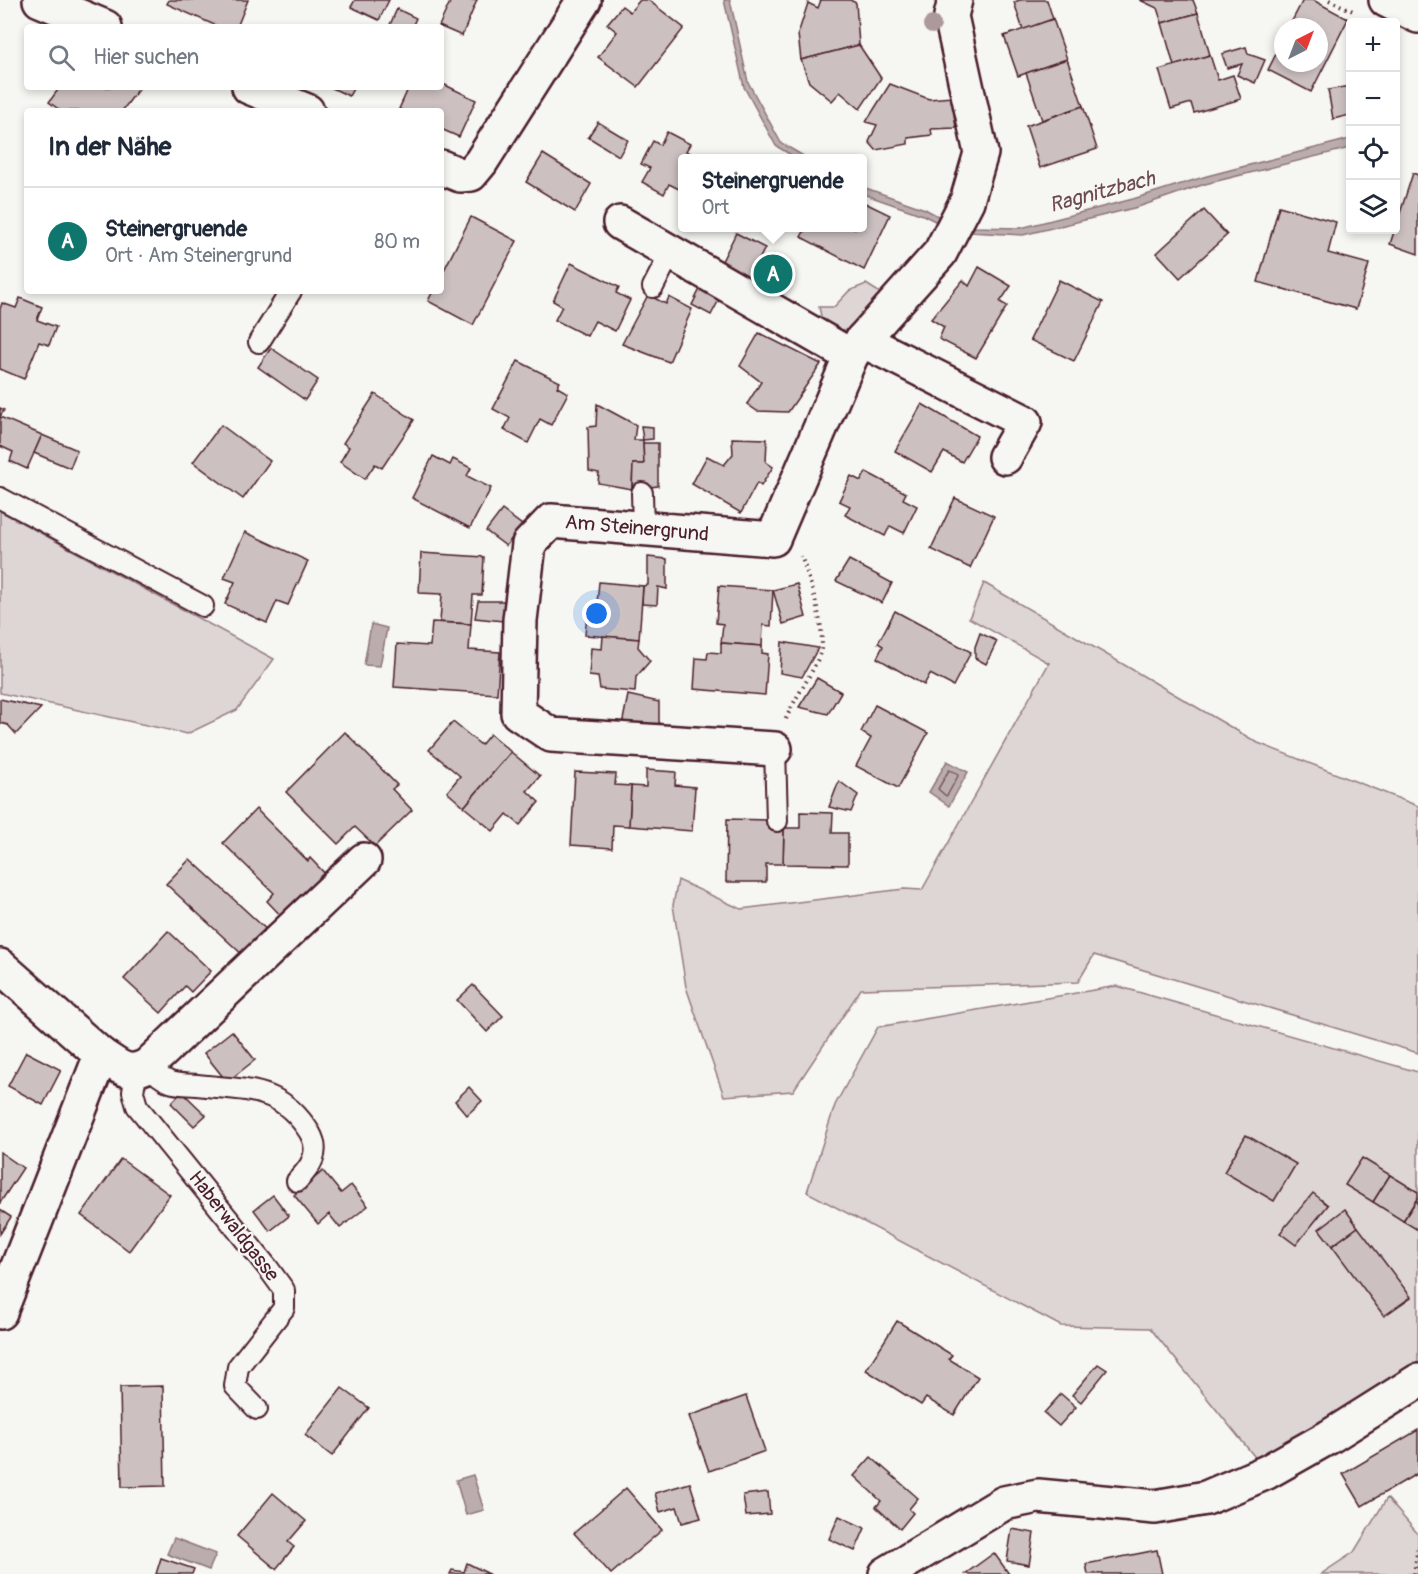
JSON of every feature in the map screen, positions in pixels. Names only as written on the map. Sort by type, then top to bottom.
[{"type":"street","points":[[40,0],[98,24]]},
{"type":"street","points":[[444,168],[460,175],[471,174],[481,162],[584,0]]},
{"type":"street","name":"Am Steinergrund","points":[[775,749],[551,735],[518,713],[520,620],[529,544],[551,521],[773,539],[856,348],[940,253],[967,201],[981,153],[951,16],[955,0]]},
{"type":"street","points":[[1386,0],[1418,16]]},
{"type":"street","points":[[256,90],[300,108]]},
{"type":"street","points":[[620,222],[671,252],[856,348],[1025,422],[1005,456]]},
{"type":"street","points":[[0,966],[101,1055],[128,1072],[142,1068],[364,860]]},
{"type":"street","points":[[0,1312],[101,1055]]},
{"type":"street","points":[[886,1574],[1004,1503],[1038,1496],[1155,1507],[1206,1498],[1267,1472],[1418,1382]]},
{"type":"lane","points":[[653,287],[671,252]]},
{"type":"lane","points":[[258,342],[289,294]]},
{"type":"lane","points":[[642,493],[643,529]]},
{"type":"lane","points":[[0,498],[203,606]]},
{"type":"lane","points":[[775,749],[777,821]]},
{"type":"lane","points":[[142,1068],[171,1083],[259,1093],[277,1098],[291,1108],[314,1140],[316,1149],[314,1159],[297,1181]]},
{"type":"lane","name":"Haberwaldgasse","points":[[142,1068],[133,1092],[137,1106],[284,1290],[284,1308],[238,1367],[236,1386],[257,1409]]},
{"type":"path","points":[[791,709],[819,657],[824,637],[809,578]]},
{"type":"path","points":[[1414,1574],[1418,1546]]},
{"type":"shaded area","points":[[866,284],[882,294],[862,329],[836,330],[823,325],[819,307],[834,307],[849,291]]},
{"type":"shaded area","points":[[0,511],[274,659],[237,710],[187,734],[0,693]]},
{"type":"shaded area","points":[[984,583],[1258,743],[1418,806],[1418,1053],[1094,955],[1078,982],[861,989],[793,1091],[724,1096],[686,987],[673,905],[678,880],[741,909],[904,889],[922,890],[1049,663],[969,618]]},
{"type":"shaded area","points":[[1117,986],[1418,1072],[1418,1381],[1267,1472],[1150,1328],[1061,1326],[807,1192],[835,1105],[878,1027]]},
{"type":"shaded area","points":[[1387,1498],[1418,1534],[1418,1574],[1321,1574],[1354,1552]]},
{"type":"water","points":[[724,0],[730,0],[748,82],[781,143],[800,154],[789,154],[776,146],[744,87]]},
{"type":"water","name":"Ragnitzbach","points":[[1346,140],[1346,149],[1205,184],[1138,207],[1023,235],[969,232],[941,224],[923,215],[867,195],[867,188],[925,209],[947,221],[973,227],[1021,228],[1133,199],[1207,176]]},
{"type":"water","points":[[371,624],[387,628],[380,666],[364,665]]},
{"type":"water","points":[[947,761],[968,772],[949,806],[929,792]]},
{"type":"water","points":[[473,1475],[484,1510],[466,1515],[456,1480]]},
{"type":"water","points":[[174,1538],[216,1554],[209,1570],[167,1554]]},
{"type":"building","points":[[169,0],[248,0],[238,24],[212,24],[167,4]]},
{"type":"building","points":[[355,0],[389,0],[379,20],[351,7]]},
{"type":"building","points":[[451,0],[477,0],[462,36],[444,28],[444,24],[440,24]]},
{"type":"building","points":[[640,0],[648,0],[684,28],[638,87],[598,57],[617,32],[607,24],[622,6],[630,12]]},
{"type":"building","points":[[821,0],[850,0],[856,3],[859,45],[801,60],[798,34],[808,3],[818,8]]},
{"type":"building","points":[[1047,0],[1053,19],[1023,30],[1014,2]]},
{"type":"building","points":[[1140,0],[1193,0],[1198,13],[1162,23],[1157,8]]},
{"type":"building","points":[[1303,0],[1313,0],[1346,18],[1346,23],[1328,58],[1328,18],[1294,18]]},
{"type":"building","points":[[397,9],[416,18],[413,24],[390,24]]},
{"type":"building","points":[[1198,13],[1210,55],[1174,66],[1162,23]]},
{"type":"building","points":[[1053,19],[1067,59],[1018,76],[1004,36]]},
{"type":"building","points":[[859,45],[881,78],[860,109],[840,92],[832,101],[809,82],[801,60]]},
{"type":"building","points":[[1246,47],[1248,54],[1265,60],[1255,83],[1237,75],[1242,64],[1227,68],[1222,54]]},
{"type":"building","points":[[1210,55],[1218,80],[1233,75],[1241,99],[1194,113],[1191,103],[1171,109],[1159,70]]},
{"type":"building","points":[[1274,58],[1274,72],[1321,72],[1311,92],[1268,70]]},
{"type":"building","points":[[1067,59],[1083,106],[1042,120],[1026,73]]},
{"type":"building","points":[[444,84],[476,100],[459,137],[444,130],[444,108],[399,108],[408,90],[444,90]]},
{"type":"building","points":[[890,84],[929,99],[952,97],[956,128],[931,129],[932,135],[908,138],[908,144],[876,150],[869,142],[877,125],[866,122]]},
{"type":"building","points":[[1346,87],[1346,116],[1333,119],[1328,90]]},
{"type":"building","points":[[58,90],[138,90],[124,108],[57,108],[49,102]]},
{"type":"building","points":[[336,90],[352,90],[349,96]]},
{"type":"building","points":[[1083,106],[1097,149],[1040,168],[1026,126]]},
{"type":"building","points":[[598,122],[628,140],[619,156],[588,137]]},
{"type":"building","points":[[667,132],[690,144],[686,151],[692,154],[678,154],[678,188],[669,184],[664,194],[642,182],[650,168],[641,164],[653,141],[660,145]]},
{"type":"building","points":[[543,154],[591,184],[575,212],[526,182]]},
{"type":"building","points":[[1413,173],[1418,175],[1418,254],[1390,244],[1393,234],[1400,234],[1400,213]]},
{"type":"building","points":[[867,204],[890,215],[864,270],[801,237],[804,232],[867,232]]},
{"type":"building","points":[[1279,206],[1336,222],[1328,253],[1369,264],[1356,309],[1258,282]]},
{"type":"building","points":[[1204,210],[1227,235],[1180,278],[1157,253]]},
{"type":"building","points":[[471,217],[517,241],[473,325],[428,301],[432,294],[444,294],[444,270]]},
{"type":"building","points":[[736,233],[765,248],[747,283],[718,269]]},
{"type":"building","points":[[774,255],[790,267],[773,292],[757,280]]},
{"type":"building","points":[[571,263],[619,287],[616,293],[630,300],[615,331],[595,321],[587,336],[555,320],[562,306],[553,301]]},
{"type":"building","points":[[979,267],[1011,286],[1000,302],[1007,306],[976,358],[939,339],[944,327],[931,319],[963,280],[969,286]]},
{"type":"building","points":[[1059,280],[1103,302],[1074,361],[1030,340]]},
{"type":"building","points":[[702,285],[721,296],[711,315],[692,305]]},
{"type":"building","points":[[648,295],[666,304],[669,297],[692,309],[669,362],[622,344]]},
{"type":"building","points":[[20,298],[42,307],[37,320],[56,327],[49,345],[39,342],[24,379],[0,369],[0,309],[2,303],[16,308]]},
{"type":"building","points":[[759,333],[821,364],[788,412],[757,411],[747,404],[761,382],[740,366]]},
{"type":"building","points":[[271,348],[318,380],[305,400],[258,367]]},
{"type":"building","points":[[518,361],[560,382],[557,387],[568,393],[551,425],[540,419],[528,443],[504,430],[510,418],[493,409]]},
{"type":"building","points":[[375,394],[414,420],[382,468],[375,464],[365,479],[340,462],[349,447],[343,443]]},
{"type":"building","points":[[597,404],[636,425],[634,440],[643,440],[644,464],[633,464],[632,489],[598,483],[599,473],[589,471],[588,427],[596,426]]},
{"type":"building","points":[[922,404],[977,436],[962,462],[944,452],[932,472],[895,451]]},
{"type":"building","points":[[0,417],[42,435],[27,469],[10,461],[13,452],[0,446]]},
{"type":"building","points":[[221,425],[270,461],[243,499],[193,462]]},
{"type":"building","points":[[641,426],[653,427],[653,439],[643,440]]},
{"type":"building","points":[[42,435],[77,450],[70,468],[34,453]]},
{"type":"building","points":[[732,438],[767,439],[766,462],[773,467],[761,486],[757,483],[741,513],[692,484],[707,456],[724,465],[733,454]]},
{"type":"building","points":[[643,443],[658,443],[658,486],[632,489],[633,464],[644,464]]},
{"type":"building","points":[[433,456],[450,465],[453,459],[471,468],[467,476],[491,488],[470,528],[412,498]]},
{"type":"building","points":[[866,472],[906,493],[903,499],[917,506],[904,533],[890,526],[885,536],[845,515],[850,506],[839,501],[851,476],[861,481]]},
{"type":"building","points":[[955,498],[994,516],[970,568],[931,549]]},
{"type":"building","points":[[502,510],[522,525],[506,546],[486,531]]},
{"type":"building","points":[[245,532],[308,561],[288,605],[277,601],[267,623],[225,604],[235,582],[224,578]]},
{"type":"building","points":[[421,553],[484,557],[482,595],[473,595],[471,624],[440,622],[442,594],[419,593]]},
{"type":"building","points":[[648,557],[667,559],[667,589],[658,587],[657,605],[642,604],[643,586],[648,585]]},
{"type":"building","points":[[849,560],[892,583],[882,603],[836,581]]},
{"type":"building","points":[[599,582],[643,586],[639,639],[585,635],[587,613],[596,614]]},
{"type":"building","points":[[797,584],[806,617],[783,624],[773,590]]},
{"type":"building","points":[[719,586],[773,590],[771,626],[763,625],[762,646],[721,643],[723,624],[716,623]]},
{"type":"building","points":[[478,601],[506,601],[503,621],[475,618]]},
{"type":"building","points":[[895,611],[971,652],[953,686],[930,674],[924,685],[877,658],[883,646],[878,643]]},
{"type":"building","points":[[432,622],[471,624],[469,650],[500,652],[497,694],[394,687],[397,644],[430,646]]},
{"type":"building","points":[[980,633],[997,641],[986,664],[975,658],[975,647]]},
{"type":"building","points":[[603,636],[639,639],[638,647],[650,661],[636,677],[635,692],[600,689],[598,677],[589,676],[591,648],[602,649]]},
{"type":"building","points":[[782,642],[818,648],[802,677],[780,673]]},
{"type":"building","points":[[721,643],[762,646],[762,653],[768,654],[765,695],[694,689],[696,658],[707,659],[708,652],[721,653]]},
{"type":"building","points":[[817,678],[841,692],[828,714],[799,707]]},
{"type":"building","points":[[628,695],[659,702],[659,725],[622,725]]},
{"type":"building","points":[[0,699],[41,708],[16,734],[8,725],[0,723]]},
{"type":"building","points":[[875,705],[928,733],[898,788],[856,766],[871,738],[861,732]]},
{"type":"building","points":[[453,722],[481,745],[490,734],[511,752],[464,807],[447,792],[460,776],[429,750]]},
{"type":"building","points":[[345,732],[397,785],[392,789],[412,810],[375,846],[355,827],[338,844],[286,792]]},
{"type":"building","points":[[511,752],[540,776],[527,791],[539,802],[520,825],[507,814],[493,831],[464,807]]},
{"type":"building","points":[[646,770],[676,772],[675,785],[695,787],[692,831],[629,826],[631,786],[646,787]]},
{"type":"building","points":[[575,772],[616,774],[615,785],[631,786],[629,826],[613,825],[612,848],[571,845]]},
{"type":"building","points":[[839,781],[858,795],[851,812],[829,807]]},
{"type":"building","points":[[256,809],[308,861],[310,858],[330,879],[287,922],[267,901],[274,893],[223,843]]},
{"type":"building","points":[[800,812],[833,813],[832,833],[848,833],[848,865],[783,864],[784,828],[800,828]]},
{"type":"building","points":[[727,819],[768,820],[768,827],[784,828],[783,864],[766,864],[766,882],[726,882]]},
{"type":"building","points":[[190,859],[269,932],[245,957],[166,884]]},
{"type":"building","points":[[168,931],[211,971],[191,992],[185,986],[161,1013],[124,979]]},
{"type":"building","points":[[473,985],[503,1016],[487,1032],[457,1000]]},
{"type":"building","points":[[232,1031],[255,1060],[227,1082],[204,1053]]},
{"type":"building","points":[[26,1052],[61,1070],[43,1105],[8,1086]]},
{"type":"building","points":[[469,1087],[482,1101],[467,1115],[455,1101]]},
{"type":"building","points":[[182,1092],[206,1115],[194,1126],[171,1103]]},
{"type":"building","points":[[1246,1135],[1296,1164],[1274,1201],[1224,1172]]},
{"type":"building","points":[[0,1152],[23,1168],[0,1203]]},
{"type":"building","points":[[1362,1158],[1390,1175],[1373,1202],[1345,1185]]},
{"type":"building","points":[[121,1159],[170,1195],[129,1251],[81,1215]]},
{"type":"building","points":[[323,1171],[341,1193],[351,1185],[368,1206],[340,1228],[329,1214],[318,1224],[294,1195]]},
{"type":"building","points":[[1390,1175],[1418,1192],[1418,1197],[1403,1221],[1373,1202]]},
{"type":"building","points":[[1313,1193],[1328,1205],[1296,1245],[1280,1233]]},
{"type":"building","points":[[273,1195],[289,1216],[270,1231],[254,1210]]},
{"type":"building","points":[[1416,1201],[1418,1202],[1418,1230],[1403,1221]]},
{"type":"building","points":[[1345,1209],[1358,1227],[1332,1246],[1319,1229]]},
{"type":"building","points":[[0,1210],[11,1217],[0,1234]]},
{"type":"building","points":[[1358,1227],[1411,1297],[1384,1316],[1332,1246]]},
{"type":"building","points":[[897,1321],[952,1355],[949,1359],[978,1377],[954,1415],[926,1398],[921,1405],[866,1370]]},
{"type":"building","points":[[1098,1364],[1107,1370],[1081,1402],[1072,1395]]},
{"type":"building","points":[[163,1386],[165,1486],[122,1487],[120,1387]]},
{"type":"building","points":[[342,1388],[369,1408],[332,1456],[305,1435]]},
{"type":"building","points":[[1061,1394],[1076,1407],[1059,1426],[1044,1413]]},
{"type":"building","points":[[746,1396],[765,1451],[709,1471],[689,1416]]},
{"type":"building","points":[[1418,1430],[1418,1473],[1362,1506],[1343,1474]]},
{"type":"building","points":[[871,1457],[918,1498],[909,1509],[913,1513],[900,1529],[876,1507],[881,1501],[854,1476]]},
{"type":"building","points":[[690,1483],[701,1518],[682,1523],[677,1507],[660,1512],[655,1493]]},
{"type":"building","points":[[626,1488],[662,1530],[611,1574],[574,1533]]},
{"type":"building","points":[[768,1492],[770,1514],[746,1516],[743,1495]]},
{"type":"building","points":[[273,1493],[306,1521],[288,1542],[294,1547],[276,1569],[237,1536]]},
{"type":"building","points":[[839,1516],[865,1528],[855,1551],[829,1539]]},
{"type":"building","points":[[1012,1529],[1034,1533],[1029,1565],[1007,1561]]},
{"type":"building","points":[[1157,1550],[1162,1574],[1088,1574],[1086,1564]]},
{"type":"building","points":[[994,1553],[1009,1574],[965,1574]]},
{"type":"building","points":[[161,1558],[194,1569],[192,1574],[156,1574]]},
{"type":"building","points":[[467,1563],[489,1574],[450,1574],[452,1570],[464,1572]]},
{"type":"place","name":"Steinergruende","points":[[773,274]]}]
